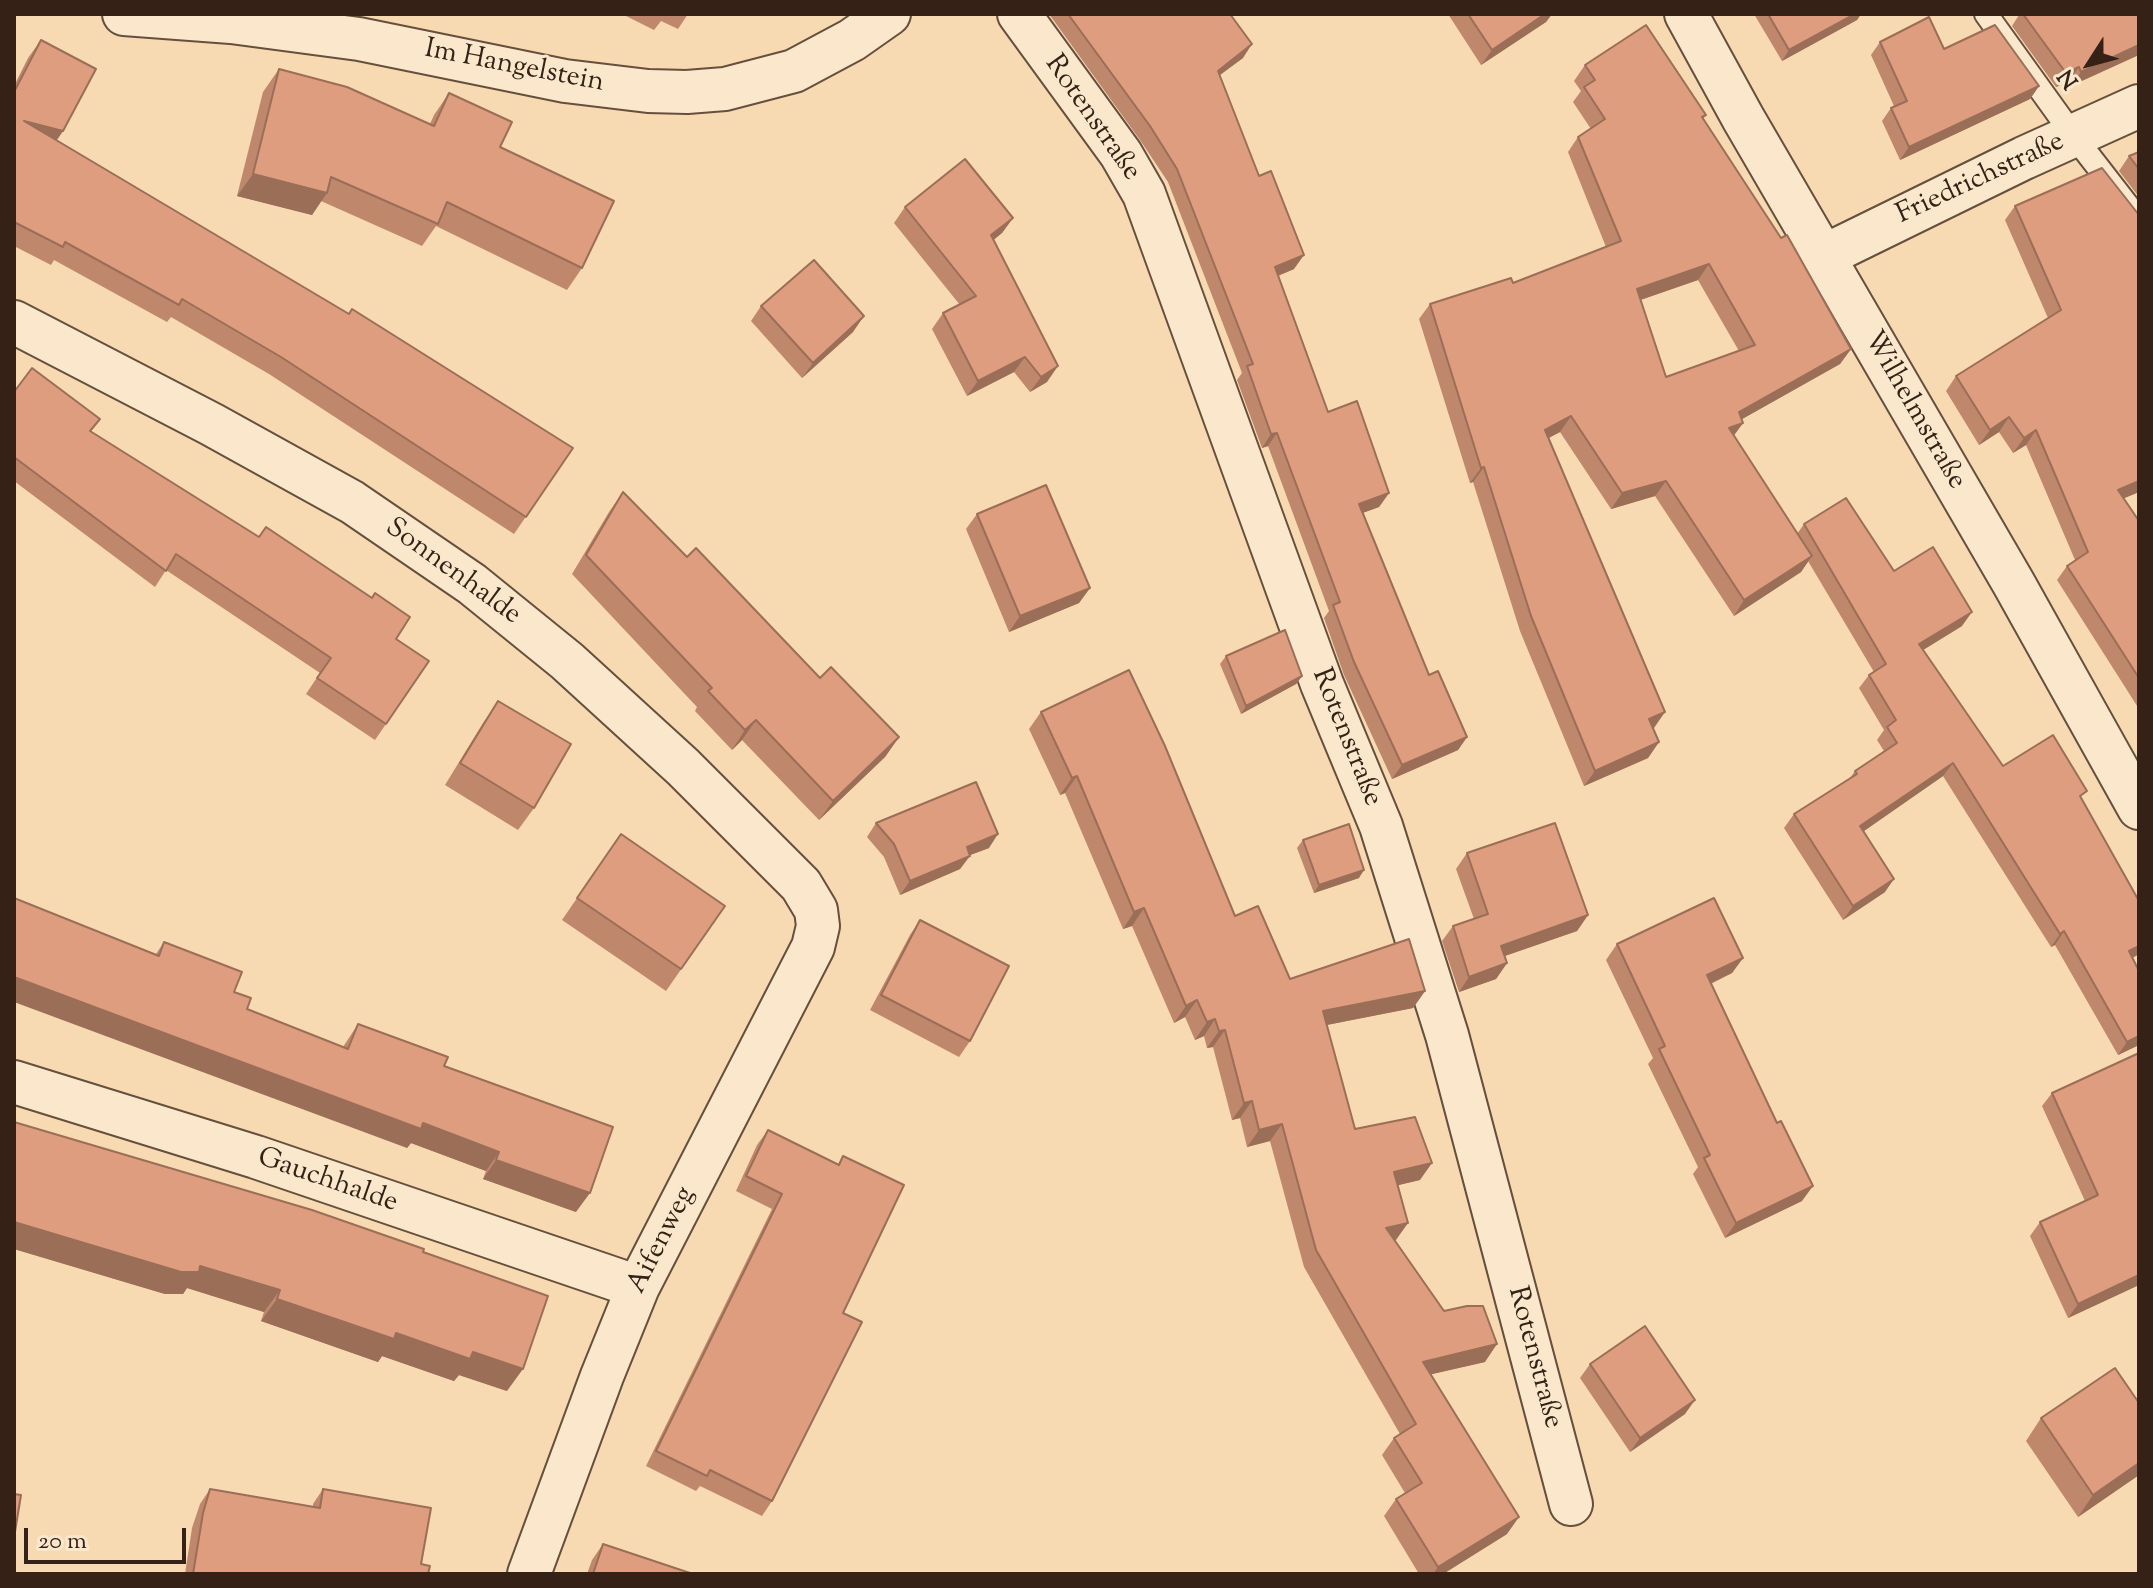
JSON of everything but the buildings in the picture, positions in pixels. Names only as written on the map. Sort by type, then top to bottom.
[{"type":"street","name":"Im Hangelstein","points":[[124,14],[231,22],[359,39],[565,81],[648,91],[687,92],[725,89],[794,71],[852,40],[889,14]]},
{"type":"street","name":"Rotenstraße","points":[[1019,14],[1121,154],[1144,194],[1322,684],[1381,826],[1447,1035],[1571,1504]]},
{"type":"street","name":"Wilhelmstraße","points":[[1686,14],[2014,584],[2139,808]]},
{"type":"street","name":"Friedrichstraße","points":[[1824,256],[2139,106]]},
{"type":"street","name":"Sonnenhalde","points":[[14,322],[211,424],[352,502],[472,584],[567,661],[683,767],[801,885],[813,903],[817,918]]},
{"type":"street","name":"Aifenweg","points":[[529,1574],[638,1287],[813,947],[817,918]]},
{"type":"street","name":"Gauchhalde","points":[[14,1082],[256,1157],[638,1287]]},
{"type":"lane","points":[[1986,14],[2139,220]]}]
